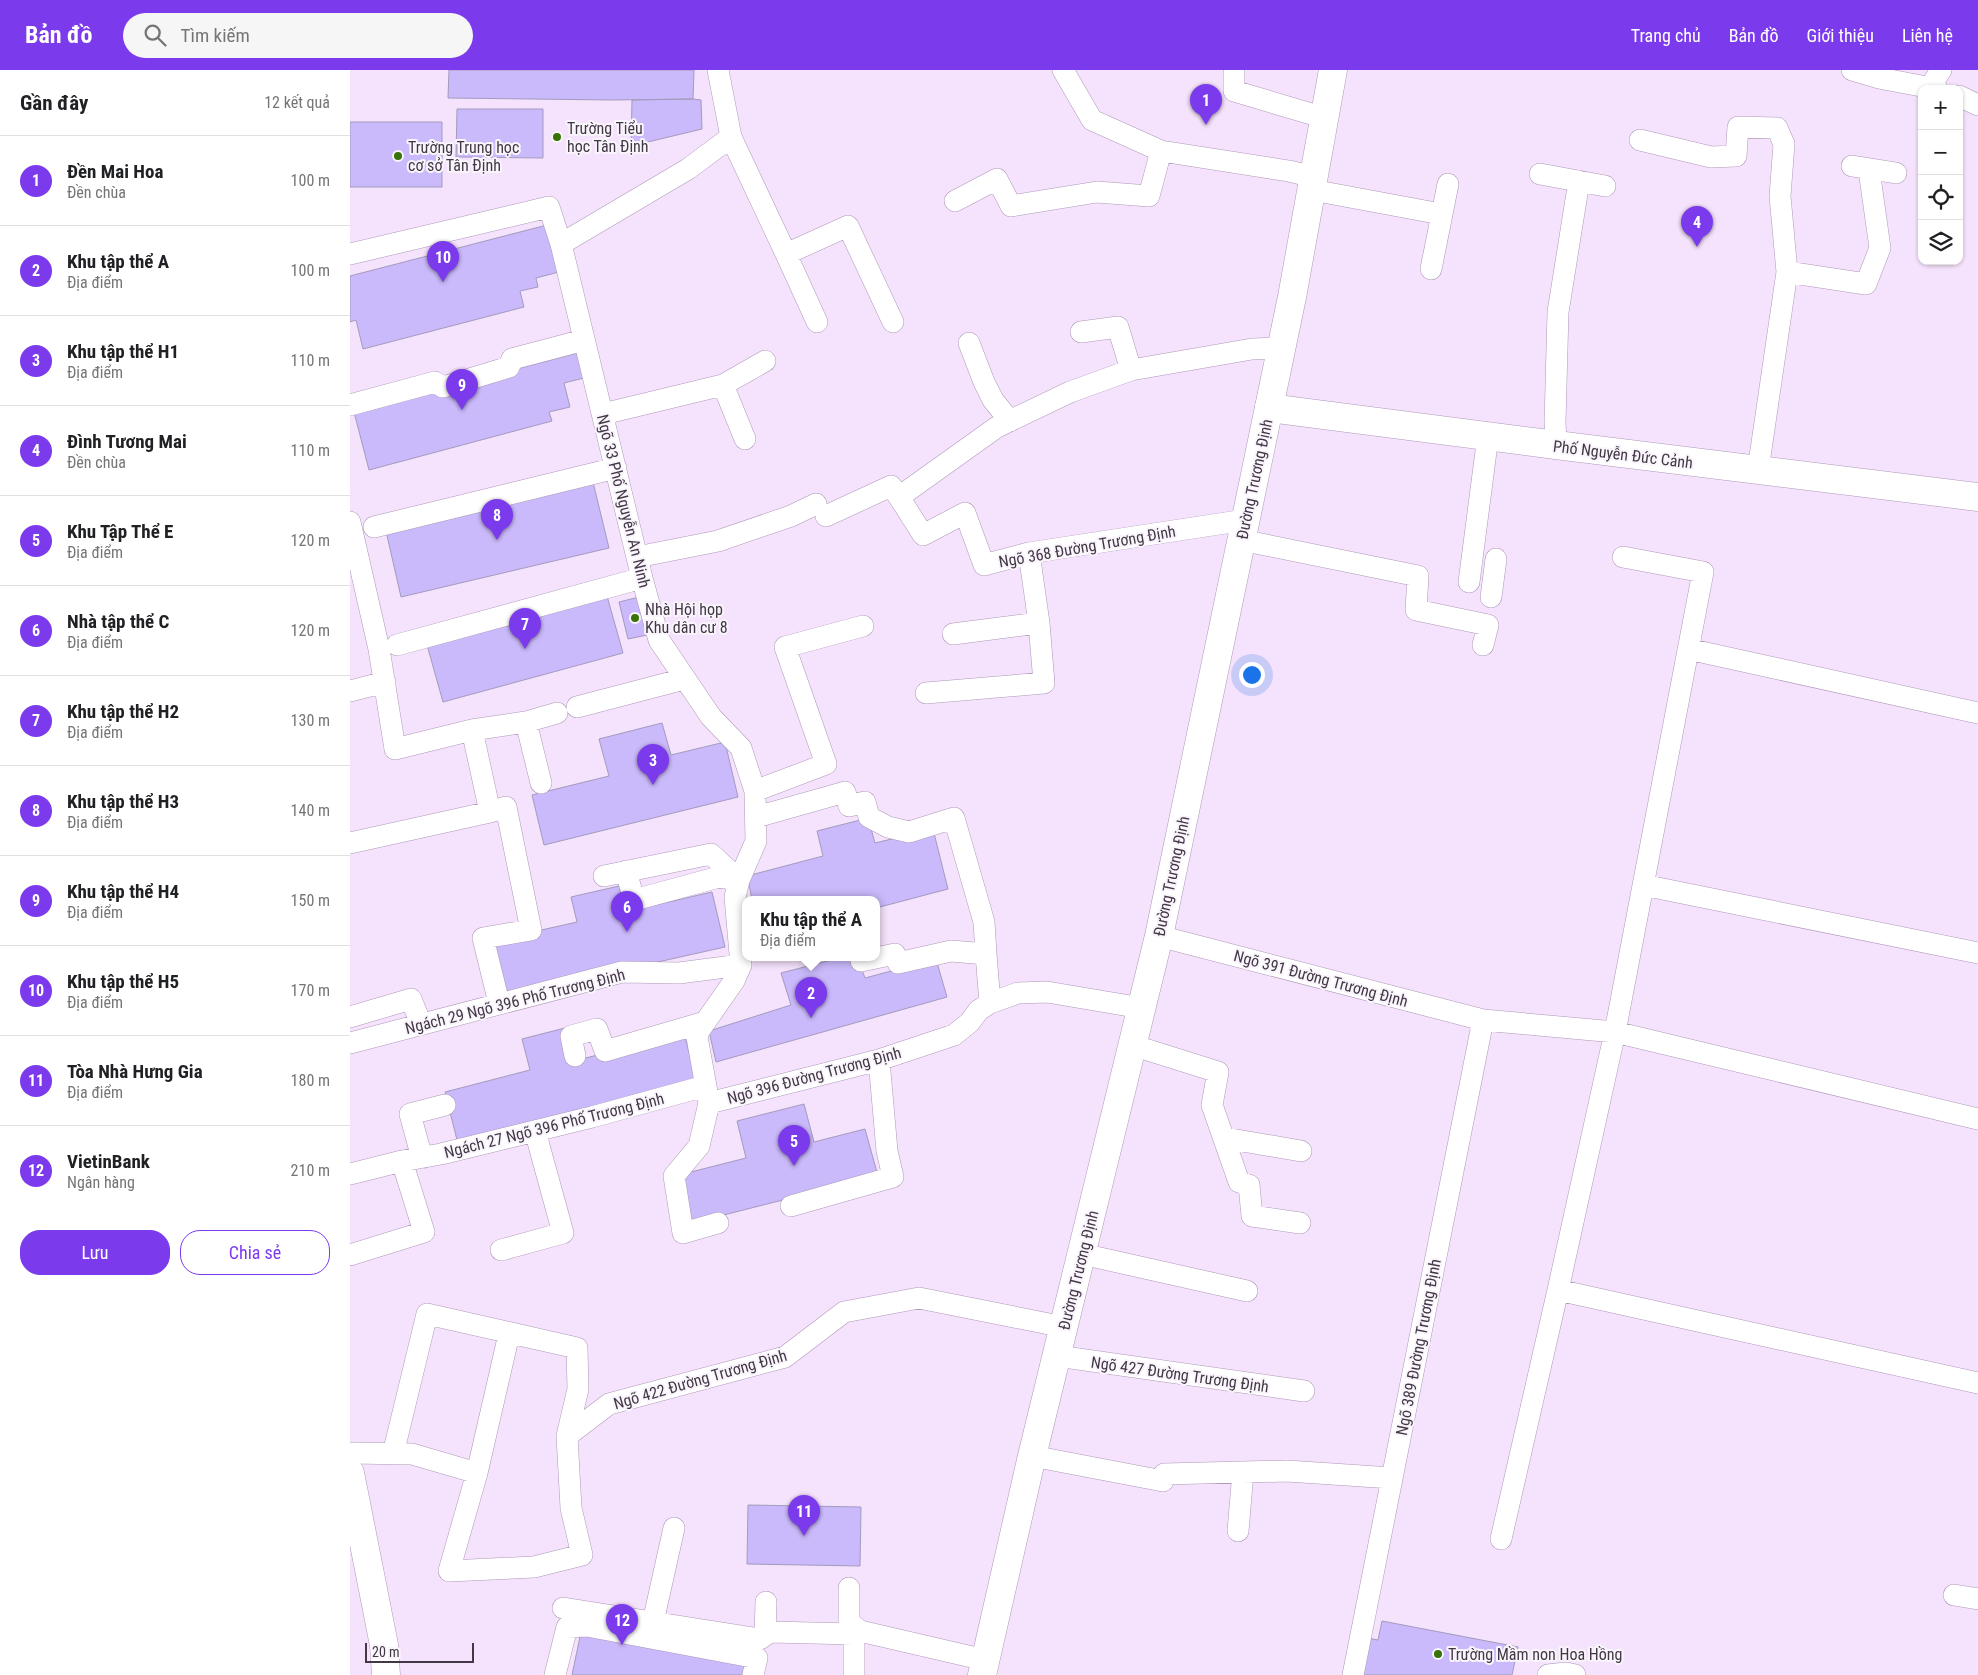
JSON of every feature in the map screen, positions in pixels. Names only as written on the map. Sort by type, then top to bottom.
[{"type":"main road","name":"Đường Trương Định","points":[[983,1668],[1032,1456],[1159,936],[1282,348],[1333,70]]},
{"type":"main road","name":"Phố Nguyễn Đức Cảnh","points":[[1269,408],[1556,446],[1978,497]]},
{"type":"main road","points":[[350,1473],[384,1645],[386,1675]]},
{"type":"lane","points":[[718,70],[731,137],[817,322]]},
{"type":"lane","points":[[1063,70],[1092,120],[1161,151],[1289,170],[1313,183],[1441,214]]},
{"type":"lane","points":[[1234,70],[1234,91],[1324,118]]},
{"type":"lane","points":[[1852,70],[1936,82]]},
{"type":"lane","points":[[1963,98],[1978,105]]},
{"type":"lane","points":[[1640,140],[1711,157],[1736,156],[1738,127],[1777,128],[1784,144],[1780,196],[1787,272],[1758,470]]},
{"type":"lane","points":[[561,244],[688,169],[731,137]]},
{"type":"lane","points":[[955,201],[997,179],[1011,206],[1097,192],[1149,196],[1161,151]]},
{"type":"lane","points":[[1787,272],[1866,284],[1880,248],[1861,168],[1896,173]]},
{"type":"lane","points":[[1540,174],[1605,186]]},
{"type":"lane","points":[[1556,446],[1558,312],[1579,181]]},
{"type":"lane","points":[[1431,269],[1448,184]]},
{"type":"lane","name":"Ngõ 33 Phố Nguyễn An Ninh","points":[[350,254],[549,207],[561,244],[642,578],[659,640],[684,680],[711,717],[742,748],[755,791]]},
{"type":"lane","points":[[786,254],[848,226],[893,322]]},
{"type":"lane","points":[[1081,332],[1118,327],[1131,370]]},
{"type":"lane","points":[[350,405],[435,382],[443,387],[509,367],[512,359],[584,340]]},
{"type":"lane","points":[[969,343],[984,382],[994,400],[1010,421]]},
{"type":"lane","points":[[637,557],[718,541],[791,516],[821,510],[891,486],[899,497],[997,427],[1070,392],[1131,370],[1252,349],[1282,348]]},
{"type":"lane","points":[[602,414],[723,385],[765,361]]},
{"type":"lane","points":[[723,385],[746,439]]},
{"type":"lane","points":[[1488,436],[1469,577],[1495,567],[1491,597]]},
{"type":"lane","points":[[374,527],[616,468]]},
{"type":"lane","name":"Ngõ 368 Đường Trương Định","points":[[899,497],[923,535],[965,513],[984,564],[1028,553],[1243,530]]},
{"type":"lane","points":[[350,522],[385,682],[395,749],[472,730],[526,722],[684,680]]},
{"type":"lane","points":[[1243,530],[1418,576],[1416,610],[1488,625],[1483,645]]},
{"type":"lane","points":[[926,693],[1044,683],[1039,623],[1028,553]]},
{"type":"lane","points":[[1501,1539],[1615,1032],[1703,572],[1623,557]]},
{"type":"lane","points":[[397,645],[642,578]]},
{"type":"lane","points":[[953,634],[1039,623]]},
{"type":"lane","points":[[742,956],[735,897],[739,880],[756,841],[755,791],[826,764],[785,647],[863,626]]},
{"type":"lane","points":[[1688,649],[1978,712]]},
{"type":"lane","points":[[350,691],[385,682]]},
{"type":"lane","points":[[526,722],[541,783]]},
{"type":"lane","points":[[472,730],[490,812]]},
{"type":"lane","points":[[756,817],[845,792],[849,806],[865,802],[869,817],[888,828],[909,832],[954,818],[984,922],[990,1002]]},
{"type":"lane","points":[[350,843],[506,807],[531,930],[483,938],[498,1003]]},
{"type":"lane","points":[[604,876],[711,854],[739,880]]},
{"type":"lane","points":[[626,871],[634,900],[719,877],[739,880]]},
{"type":"lane","points":[[1643,885],[1978,953]]},
{"type":"lane","name":"Ngõ 391 Đường Trương Định","points":[[1159,936],[1483,1020],[1615,1032],[1978,1119]]},
{"type":"lane","points":[[880,957],[895,954],[898,963],[951,951],[986,954]]},
{"type":"lane","name":"Ngách 29 Ngõ 396 Phố Trương Định","points":[[350,1043],[622,972],[679,973],[742,956]]},
{"type":"lane","name":"Ngõ 396 Đường Trương Định","points":[[742,956],[734,982],[699,1031],[697,1045],[707,1095],[879,1060],[954,1035],[969,1023],[979,1010],[990,1002],[1018,994],[1047,992],[1142,1008]]},
{"type":"lane","points":[[350,1017],[411,999],[421,1024]]},
{"type":"lane","name":"Ngõ 389 Đường Trương Định","points":[[1353,1675],[1483,1020]]},
{"type":"lane","points":[[575,1056],[571,1036],[597,1029],[605,1051],[705,1022]]},
{"type":"lane","points":[[1132,1045],[1218,1072],[1212,1105],[1239,1182],[1249,1185],[1252,1216],[1300,1223]]},
{"type":"lane","points":[[791,1206],[894,1177],[887,1151],[879,1060]]},
{"type":"lane","points":[[707,1095],[699,1146],[674,1176],[683,1233],[718,1223]]},
{"type":"lane","name":"Ngách 27 Ngõ 396 Phố Trương Định","points":[[350,1174],[535,1131],[707,1095]]},
{"type":"lane","points":[[350,1255],[424,1232],[412,1160],[410,1114],[445,1105]]},
{"type":"lane","points":[[501,1250],[563,1233],[535,1131]]},
{"type":"lane","points":[[1224,1138],[1301,1150]]},
{"type":"lane","points":[[1082,1254],[1247,1291]]},
{"type":"lane","points":[[1558,1290],[1978,1384]]},
{"type":"lane","name":"Ngõ 422 Đường Trương Định","points":[[568,1436],[609,1404],[785,1358],[844,1312],[920,1298],[1064,1327]]},
{"type":"lane","points":[[394,1454],[427,1314],[576,1348],[578,1389],[568,1436],[571,1508],[582,1555],[534,1567],[449,1571],[476,1473],[509,1334]]},
{"type":"lane","name":"Ngõ 427 Đường Trương Định","points":[[1057,1356],[1304,1390]]},
{"type":"lane","points":[[350,1453],[412,1454],[476,1473]]},
{"type":"lane","points":[[1032,1456],[1163,1481],[1164,1474],[1287,1470],[1392,1478]]},
{"type":"lane","points":[[1238,1531],[1243,1472]]},
{"type":"lane","points":[[653,1622],[674,1528]]},
{"type":"lane","points":[[849,1588],[849,1622],[860,1631],[983,1668]]},
{"type":"lane","points":[[1954,1595],[1978,1599]]},
{"type":"lane","points":[[765,1635],[766,1602]]},
{"type":"lane","points":[[563,1608],[760,1639],[770,1632],[854,1634],[854,1675]]},
{"type":"lane","points":[[555,1675],[567,1627],[587,1626],[757,1658],[753,1675]]},
{"type":"lane","points":[[1548,1675],[1566,1673],[1575,1675]]},
{"type":"building","points":[[449,70],[694,70],[693,99],[448,98]]},
{"type":"building","points":[[632,100],[701,100],[702,129],[631,146]]},
{"type":"building","points":[[457,109],[543,109],[543,158],[456,157]]},
{"type":"building","points":[[350,122],[442,122],[442,187],[350,187]]},
{"type":"building","points":[[547,225],[559,272],[536,278],[538,287],[520,291],[524,307],[363,349],[356,320],[350,322],[350,276]]},
{"type":"building","points":[[581,352],[588,377],[564,383],[570,407],[549,412],[552,421],[369,470],[354,412]]},
{"type":"building","points":[[593,482],[609,548],[401,597],[386,531]]},
{"type":"building","points":[[607,596],[623,653],[443,702],[427,645]]},
{"type":"building","name":"Nhà Hội họp Khu dân cư 8","points":[[643,596],[652,634],[628,639],[619,602]]},
{"type":"building","points":[[662,723],[671,755],[725,742],[738,797],[544,845],[532,795],[609,776],[599,739]]},
{"type":"building","points":[[868,818],[875,843],[933,829],[948,889],[880,907],[880,896],[751,896],[747,876],[823,856],[817,831]]},
{"type":"building","points":[[619,886],[625,912],[712,892],[725,947],[501,997],[488,942],[577,922],[571,897]]},
{"type":"building","points":[[936,959],[947,997],[716,1062],[709,1031],[791,1005],[781,973],[828,961],[859,961],[865,978]]},
{"type":"building","points":[[565,1028],[574,1061],[684,1033],[697,1083],[458,1144],[445,1092],[530,1070],[522,1039]]},
{"type":"building","points":[[804,1104],[814,1142],[865,1129],[878,1176],[692,1223],[679,1175],[746,1158],[737,1121]]},
{"type":"building","points":[[748,1505],[861,1507],[860,1566],[747,1564]]},
{"type":"building","name":"Trường Mầm non Hoa Hồng","points":[[1382,1621],[1518,1647],[1512,1675],[1358,1675],[1362,1637],[1378,1640]]},
{"type":"building","points":[[582,1627],[748,1662],[746,1675],[572,1675]]},
{"type":"place","name":"Đền Mai Hoa","points":[[1206,125]]},
{"type":"place","name":"Trường Tiểu học Tân Định","points":[[557,137]]},
{"type":"place","name":"Trường Trung học cơ sở Tân Định","points":[[398,156]]},
{"type":"place","name":"Đình Tương Mai","points":[[1697,247]]},
{"type":"place","name":"Khu tập thể H5","points":[[443,282]]},
{"type":"place","name":"Khu tập thể H4","points":[[462,410]]},
{"type":"place","name":"Khu tập thể H3","points":[[497,540]]},
{"type":"place","name":"Nhà Hội họp Khu dân cư 8","points":[[635,618]]},
{"type":"place","name":"Khu tập thể H2","points":[[525,649]]},
{"type":"place","name":"Khu tập thể H1","points":[[653,785]]},
{"type":"place","name":"Nhà tập thể C","points":[[627,932]]},
{"type":"place","name":"Khu tập thể A","points":[[811,1018]]},
{"type":"place","name":"Khu Tập Thể E","points":[[794,1166]]},
{"type":"place","name":"Tòa Nhà Hưng Gia","points":[[804,1536]]},
{"type":"place","name":"VietinBank","points":[[622,1645]]},
{"type":"place","name":"Trường Mầm non Hoa Hồng","points":[[1438,1654]]}]
